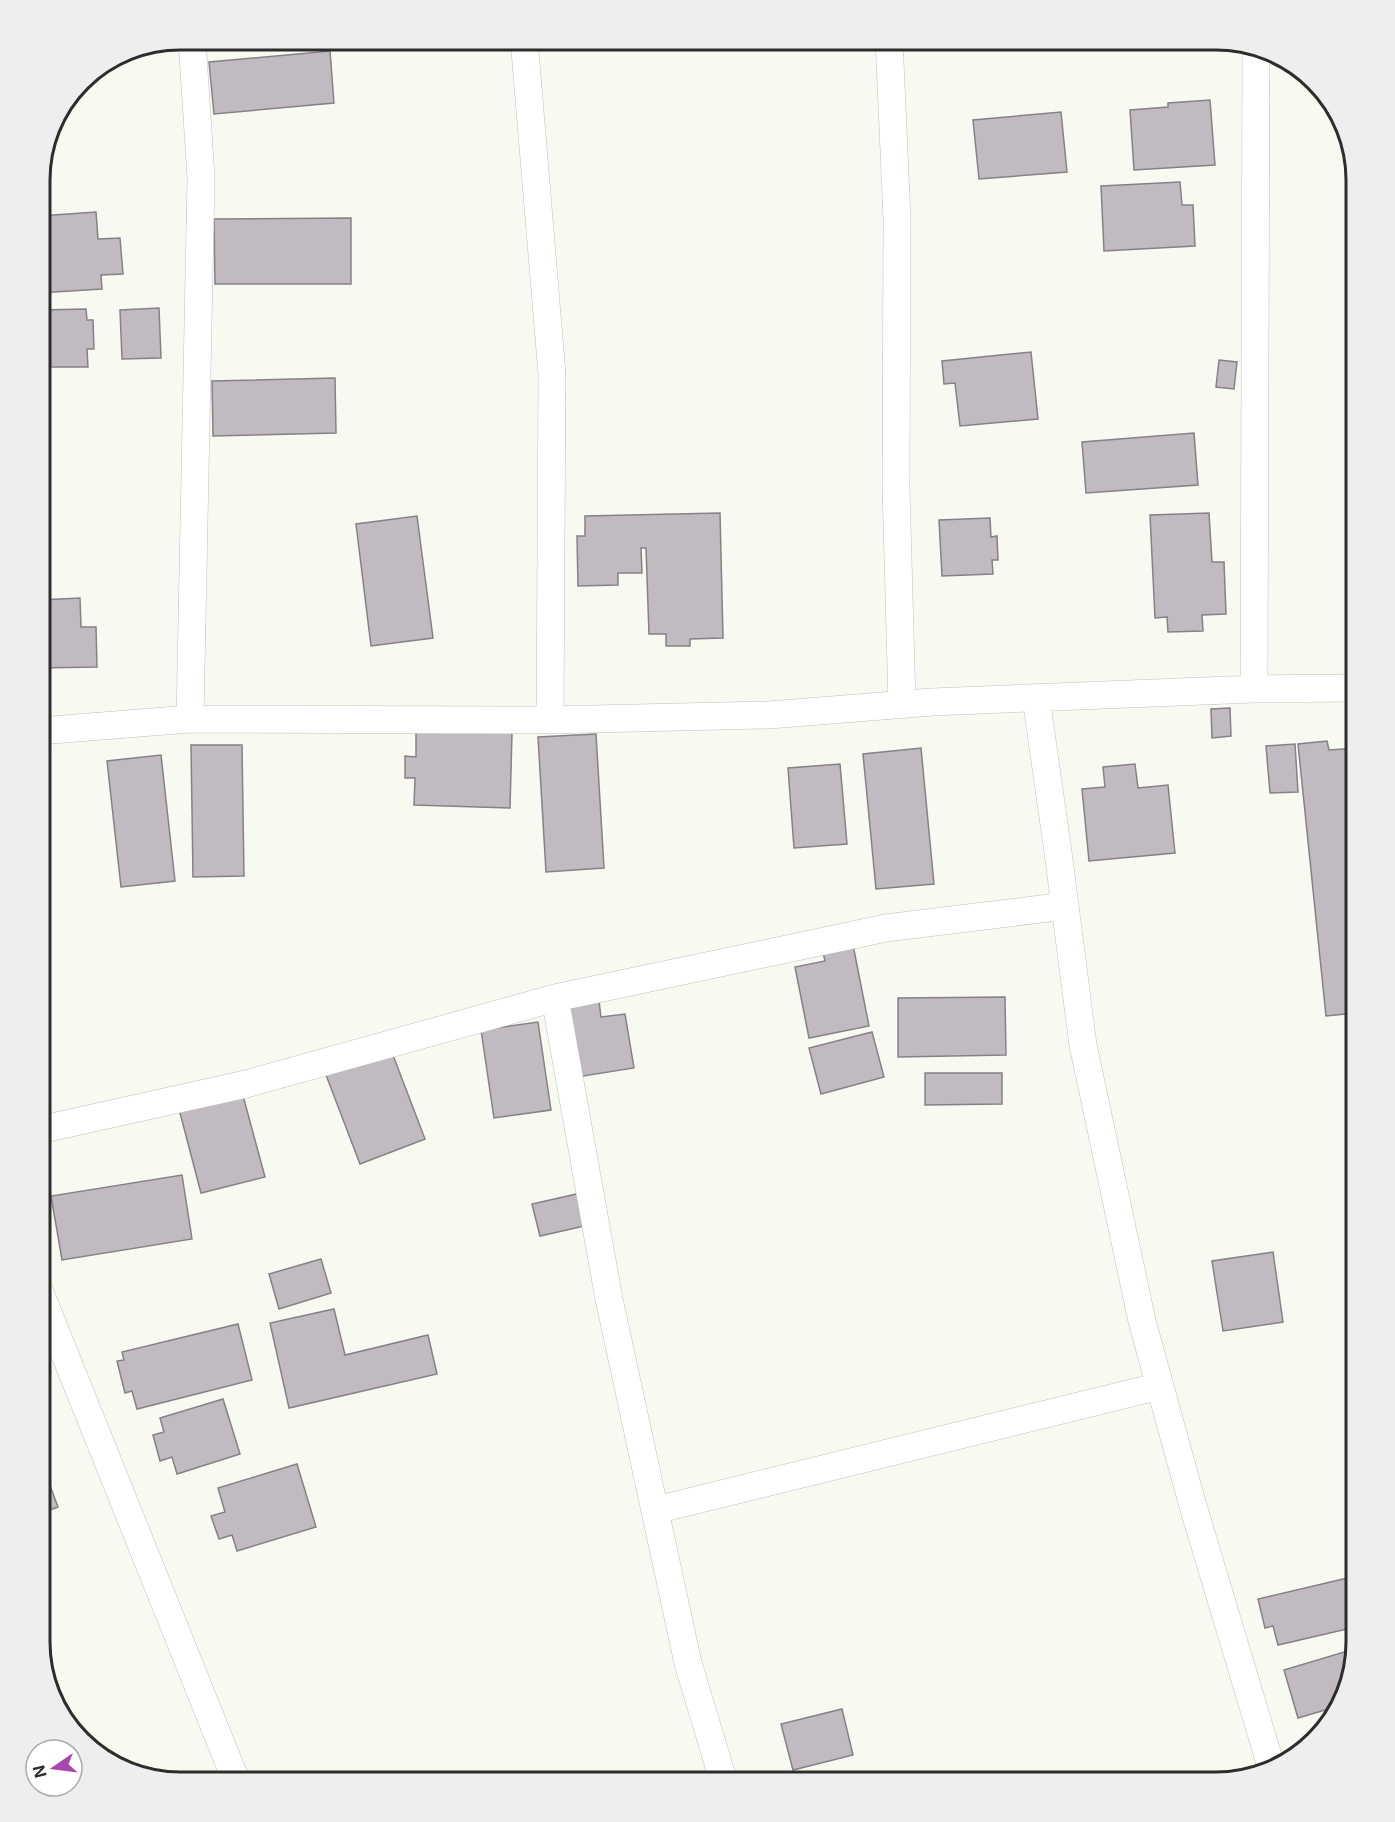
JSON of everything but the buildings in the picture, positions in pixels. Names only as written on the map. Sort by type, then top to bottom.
[{"type":"street","points":[[190,719],[201,178],[193,50]]},
{"type":"street","points":[[525,50],[552,374],[550,720]]},
{"type":"street","points":[[889,50],[897,219],[896,486],[902,704]]},
{"type":"street","points":[[1254,689],[1256,56]]},
{"type":"street","points":[[50,730],[190,719],[550,720],[769,715],[902,704],[1254,689],[1346,688]]},
{"type":"street","points":[[1036,698],[1083,1045],[1142,1321],[1196,1517],[1269,1761]]},
{"type":"street","points":[[50,1128],[246,1084],[555,998],[886,928],[1065,906]]},
{"type":"street","points":[[555,998],[609,1299],[688,1663],[721,1772]]},
{"type":"street","points":[[50,1317],[233,1772]]},
{"type":"street","points":[[656,1510],[1160,1386]]}]
